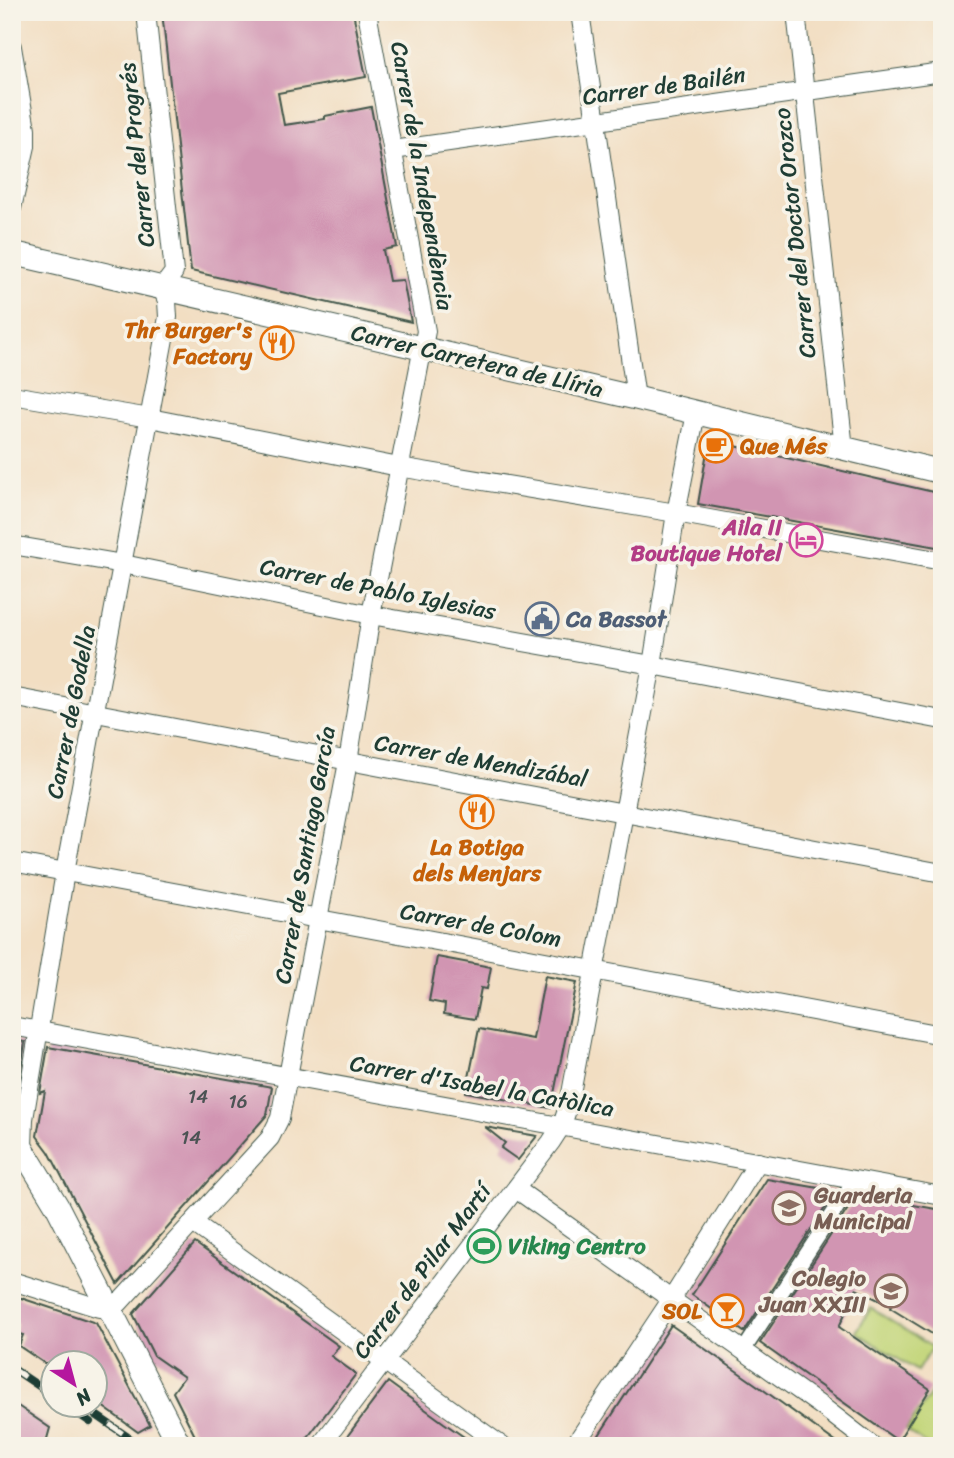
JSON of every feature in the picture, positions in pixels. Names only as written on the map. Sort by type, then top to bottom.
[{"type":"street","name":"Carrer del Progrés","points":[[146,12],[174,265],[174,272],[162,288]]},
{"type":"street","name":"Carrer de la Independència","points":[[367,12],[426,331],[424,348]]},
{"type":"street","points":[[580,12],[636,398]]},
{"type":"street","name":"Carrer del Doctor Orozco","points":[[796,12],[844,449]]},
{"type":"street","points":[[12,47],[26,129],[26,146],[12,208]]},
{"type":"street","name":"Carrer de Bailén","points":[[393,150],[942,72]]},
{"type":"street","name":"Carrer Carretera de Llíria","points":[[12,253],[942,472]]},
{"type":"street","name":"Carrer de Godella","points":[[18,1140],[24,1119],[65,872],[150,418],[167,317],[167,301],[162,288]]},
{"type":"street","name":"Carrer de Santiago García","points":[[110,1308],[127,1296],[193,1223],[275,1130],[280,1118],[348,762],[399,467],[424,348]]},
{"type":"street","points":[[12,395],[150,418],[399,467],[942,561]]},
{"type":"street","points":[[562,1125],[569,1104],[625,812],[676,513],[696,413]]},
{"type":"street","name":"Carrer de Pablo Iglesias","points":[[12,545],[123,564],[372,615],[652,664],[942,720]]},
{"type":"street","name":"Carrer de Mendizábal","points":[[12,697],[942,873]]},
{"type":"street","name":"Carrer de Colom","points":[[12,862],[942,1035]]},
{"type":"street","name":"Carrer d'Isabel la Catòlica","points":[[12,1026],[942,1196]]},
{"type":"street","name":"Carrer de Pilar Martí","points":[[320,1446],[562,1125]]},
{"type":"street","points":[[18,1140],[110,1308],[180,1446]]},
{"type":"street","points":[[574,1446],[758,1162]]},
{"type":"street","points":[[743,1351],[855,1180]]},
{"type":"street","points":[[516,1189],[824,1408],[873,1446]]},
{"type":"street","points":[[193,1223],[502,1446]]},
{"type":"street","points":[[12,1281],[87,1305],[110,1308]]},
{"type":"green space","points":[[871,1308],[932,1347],[917,1371],[856,1332]]},
{"type":"green space","points":[[942,1378],[942,1446],[929,1446],[906,1430]]},
{"type":"building","points":[[162,12],[219,12],[220,18],[262,12],[353,12],[366,77],[278,93],[284,125],[325,119],[325,116],[371,107],[397,247],[383,250],[389,281],[403,280],[411,322],[191,271]]},
{"type":"building","points":[[709,440],[942,494],[942,548],[698,504]]},
{"type":"building","points":[[437,957],[491,967],[487,989],[481,988],[475,1019],[444,1014],[445,1004],[429,1001]]},
{"type":"building","points":[[545,976],[577,982],[551,1108],[466,1092],[479,1029],[533,1039]]},
{"type":"building","points":[[12,1040],[25,1042],[16,1100],[12,1101]]},
{"type":"building","points":[[48,1047],[272,1087],[267,1115],[118,1284],[49,1152],[37,1136],[45,1091],[40,1093]]},
{"type":"building","points":[[485,1127],[537,1136],[518,1160],[501,1148],[505,1143]]},
{"type":"building","points":[[767,1179],[836,1191],[744,1332],[692,1295]]},
{"type":"building","name":"Colegio Juan XXIII","points":[[857,1195],[942,1210],[942,1340],[890,1308],[891,1306],[856,1289],[839,1327],[930,1389],[898,1441],[760,1343]]},
{"type":"building","points":[[195,1243],[339,1346],[331,1356],[356,1374],[301,1446],[200,1446],[173,1392],[184,1377],[154,1356],[133,1314]]},
{"type":"building","points":[[12,1295],[96,1323],[150,1425],[138,1432],[108,1410],[108,1350],[38,1350],[38,1359],[19,1346],[23,1335],[15,1333],[17,1324],[12,1322]]},
{"type":"building","points":[[671,1325],[758,1386],[841,1446],[592,1446]]},
{"type":"building","points":[[388,1382],[444,1423],[477,1446],[340,1446]]},
{"type":"building","points":[[12,1402],[50,1428],[45,1446],[12,1446]]},
{"type":"railway","points":[[12,1368],[38,1386]]},
{"type":"railway","points":[[103,1420],[141,1446]]},
{"type":"place","name":"Thr Burger's Factory","points":[[277,343]]},
{"type":"place","name":"Que Més","points":[[716,446]]},
{"type":"place","name":"Aila II Boutique Hotel","points":[[806,540]]},
{"type":"place","name":"Ca Bassot","points":[[542,619]]},
{"type":"place","name":"La Botiga dels Menjars","points":[[477,812]]},
{"type":"place","name":"Guarderia Municipal","points":[[789,1208]]},
{"type":"place","name":"Viking Centro","points":[[484,1246]]},
{"type":"place","name":"Colegio Juan XXIII","points":[[891,1291]]},
{"type":"place","name":"SOL","points":[[727,1311]]}]
